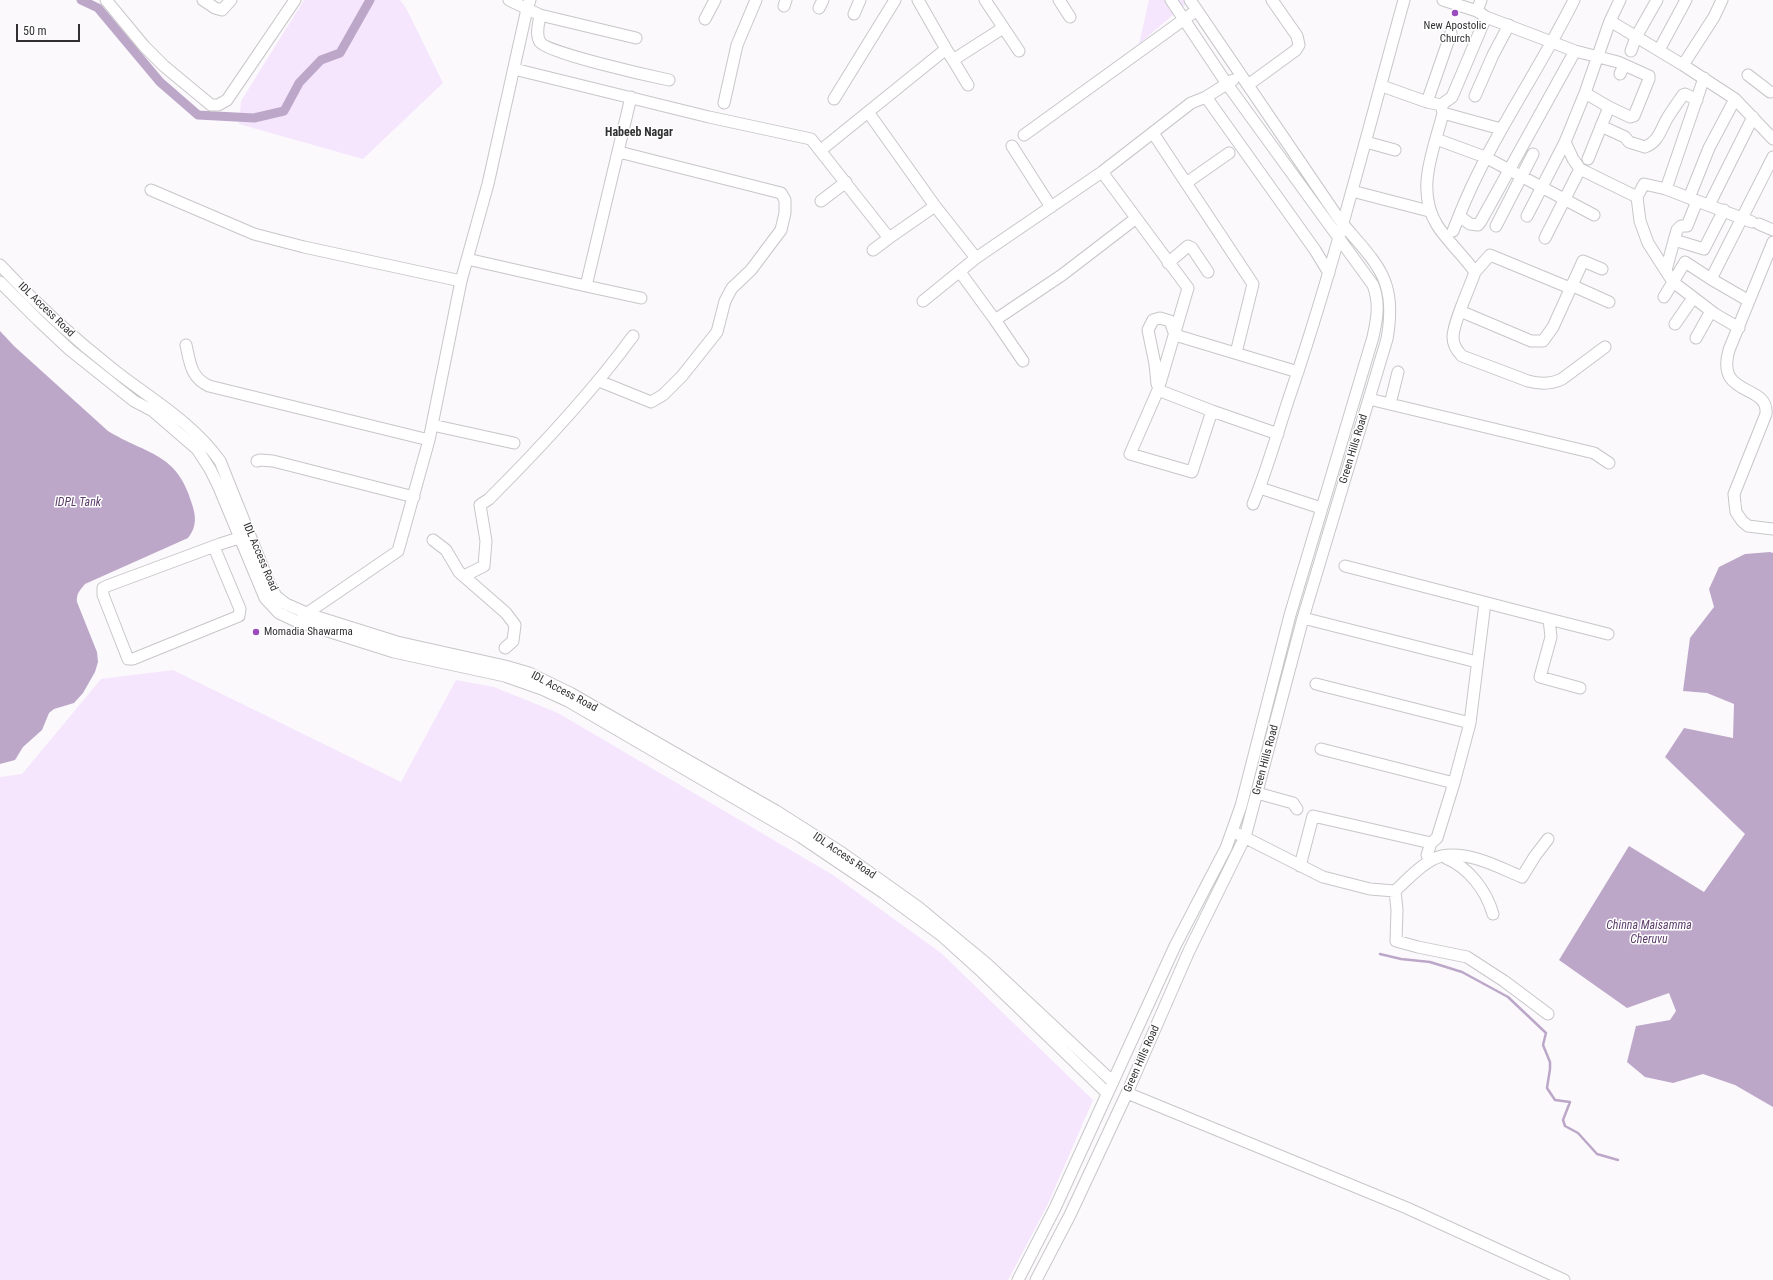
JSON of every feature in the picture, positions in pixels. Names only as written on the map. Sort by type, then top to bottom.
[{"type":"street","points":[[106,0],[144,46],[164,66],[211,105],[218,106],[227,100],[295,0]]},
{"type":"street","points":[[203,0],[215,8],[222,10],[231,0]]},
{"type":"street","points":[[509,0],[528,5],[540,14],[636,38]]},
{"type":"street","points":[[705,19],[715,0]]},
{"type":"street","points":[[724,103],[737,45],[756,0]]},
{"type":"street","points":[[854,14],[860,0]]},
{"type":"street","points":[[834,99],[895,0]]},
{"type":"street","points":[[918,0],[968,85]]},
{"type":"street","points":[[985,0],[1019,51]]},
{"type":"street","points":[[1059,0],[1070,17]]},
{"type":"street","name":"Green Hills Road","points":[[1018,1280],[1055,1208],[1175,946],[1222,855],[1232,831],[1241,806],[1290,615],[1378,316],[1377,296],[1373,285],[1228,84],[1171,0]]},
{"type":"street","name":"Green Hills Road","points":[[1036,1280],[1070,1214],[1127,1093],[1189,951],[1245,837],[1303,618],[1387,340],[1390,321],[1390,303],[1387,286],[1381,273],[1342,223],[1190,0]]},
{"type":"street","points":[[1248,85],[1296,50],[1299,45],[1297,36],[1272,0]]},
{"type":"street","points":[[1253,504],[1260,488],[1278,434],[1329,273],[1382,86],[1404,0]]},
{"type":"street","points":[[1475,272],[1451,234],[1437,226],[1430,210],[1426,192],[1426,176],[1442,109],[1452,97],[1482,14],[1481,0]]},
{"type":"street","points":[[1451,234],[1485,157],[1574,0]]},
{"type":"street","points":[[1527,216],[1565,142],[1585,94],[1596,56],[1620,0]]},
{"type":"street","points":[[1631,51],[1636,37],[1657,0]]},
{"type":"street","points":[[1659,50],[1686,0]]},
{"type":"street","points":[[1683,65],[1714,17],[1722,0]]},
{"type":"street","points":[[1449,1],[1575,51],[1596,56],[1622,70],[1649,76],[1634,116],[1628,116],[1585,94]]},
{"type":"street","points":[[296,621],[398,551],[429,440],[461,281],[488,184],[528,5]]},
{"type":"street","points":[[1024,135],[1197,10]]},
{"type":"street","points":[[540,14],[538,31],[540,42],[543,45],[552,49],[669,80]]},
{"type":"street","points":[[1610,21],[1704,78],[1734,99],[1773,139]]},
{"type":"street","points":[[1475,96],[1493,55],[1510,25]]},
{"type":"street","points":[[954,60],[1003,28]]},
{"type":"street","points":[[1427,102],[1451,33]]},
{"type":"street","points":[[821,150],[946,48]]},
{"type":"street","points":[[1459,216],[1470,224],[1478,225],[1575,51]]},
{"type":"street","points":[[514,69],[709,117],[810,139],[821,150],[889,238]]},
{"type":"street","points":[[923,301],[976,258],[1102,172],[1191,103],[1206,97],[1240,75]]},
{"type":"street","points":[[1748,75],[1770,92]]},
{"type":"street","points":[[1666,188],[1704,78]]},
{"type":"street","points":[[1382,86],[1442,109],[1501,129]]},
{"type":"street","points":[[1601,126],[1625,137],[1629,142],[1645,147],[1652,144],[1657,138],[1683,95],[1685,94],[1697,100]]},
{"type":"street","points":[[586,286],[631,97]]},
{"type":"street","points":[[1206,97],[1315,250],[1329,273]]},
{"type":"street","points":[[1666,270],[1678,228],[1687,226],[1693,199],[1709,148],[1734,99]]},
{"type":"street","points":[[1588,158],[1609,106]]},
{"type":"street","points":[[868,112],[935,206],[976,258]]},
{"type":"street","points":[[1709,205],[1753,117]]},
{"type":"street","points":[[1153,133],[1253,284],[1236,353]]},
{"type":"street","points":[[1436,139],[1485,157],[1594,215]]},
{"type":"street","points":[[1366,142],[1395,150]]},
{"type":"street","points":[[1565,142],[1572,159],[1580,169],[1637,197]]},
{"type":"street","points":[[1012,146],[1051,207]]},
{"type":"street","points":[[599,380],[651,402],[663,395],[682,376],[717,332],[725,301],[732,288],[750,270],[781,230],[785,213],[785,200],[781,193],[619,152]]},
{"type":"street","points":[[1186,184],[1229,153]]},
{"type":"street","points":[[1496,226],[1533,154]]},
{"type":"street","points":[[1712,280],[1751,221],[1773,157]]},
{"type":"street","points":[[1544,238],[1580,169]]},
{"type":"street","points":[[1102,172],[1135,219],[1186,282],[1188,288],[1158,390],[1130,454],[1192,472],[1212,411]]},
{"type":"street","points":[[821,201],[846,182]]},
{"type":"street","points":[[1739,328],[1711,311],[1673,282],[1657,259],[1643,231],[1637,197],[1644,184],[1666,188],[1773,230]]},
{"type":"street","points":[[151,190],[254,234],[304,248],[461,281]]},
{"type":"street","points":[[1352,192],[1430,210]]},
{"type":"street","points":[[873,250],[935,206]]},
{"type":"street","points":[[1674,240],[1704,249],[1724,210]]},
{"type":"street","points":[[995,320],[1062,275],[1135,219]]},
{"type":"street","points":[[1773,242],[1727,358],[1728,376],[1733,382],[1761,399],[1766,409],[1766,414],[1734,494],[1736,512],[1742,521],[1748,526],[1773,530]]},
{"type":"street","points":[[1169,261],[1186,248],[1190,247],[1208,272]]},
{"type":"street","points":[[1605,347],[1555,383],[1534,383],[1462,356],[1457,352],[1453,336],[1460,311],[1475,272],[1490,255],[1609,302]]},
{"type":"street","points":[[467,259],[642,298]]},
{"type":"street","points":[[1169,261],[1179,271]]},
{"type":"street","points":[[1460,311],[1531,341],[1543,342],[1553,328],[1582,261],[1602,269]]},
{"type":"street","points":[[1664,297],[1685,262],[1712,280],[1750,301]]},
{"type":"street","name":"IDL Access Road","points":[[0,265],[79,342],[185,423],[207,444],[220,461],[269,583],[276,596],[286,604],[306,613],[397,642],[505,666],[529,673],[776,811],[823,841],[918,907],[1112,1082]]},
{"type":"street","points":[[960,272],[1024,360]]},
{"type":"street","points":[[0,282],[70,350],[134,400],[152,412],[197,449],[218,485],[238,538],[265,598],[279,613],[296,621],[394,652],[505,676],[542,689],[568,701],[772,820],[835,859],[940,935],[984,968],[1108,1093]]},
{"type":"street","points":[[1675,324],[1693,298]]},
{"type":"street","points":[[1696,338],[1711,311]]},
{"type":"street","points":[[1158,390],[1155,364],[1148,330],[1153,320],[1160,318],[1170,321],[1175,335]]},
{"type":"street","points":[[1175,335],[1298,372]]},
{"type":"street","points":[[464,576],[484,566],[486,541],[480,505],[489,499],[538,450],[599,380],[633,336]]},
{"type":"street","points":[[186,345],[195,376],[200,382],[209,386],[429,440]]},
{"type":"street","points":[[1390,404],[1398,372]]},
{"type":"street","points":[[1158,390],[1278,434]]},
{"type":"street","points":[[1369,399],[1594,453],[1609,463]]},
{"type":"street","points":[[432,424],[514,443]]},
{"type":"street","points":[[257,461],[273,461],[414,497]]},
{"type":"street","points":[[1260,488],[1321,508]]},
{"type":"street","points":[[214,547],[240,609],[239,616],[132,659],[128,659],[103,595],[103,588],[238,538]]},
{"type":"street","points":[[433,540],[446,550],[459,572],[506,614],[515,625],[513,641],[505,648]]},
{"type":"street","points":[[1346,566],[1608,634]]},
{"type":"street","points":[[1427,855],[1431,843],[1437,838],[1470,723],[1484,603]]},
{"type":"street","points":[[1303,618],[1477,662]]},
{"type":"street","points":[[1549,619],[1551,637],[1540,677],[1580,688]]},
{"type":"street","points":[[1316,684],[1470,723]]},
{"type":"street","points":[[1321,749],[1454,783]]},
{"type":"street","points":[[1257,793],[1293,803],[1297,809]]},
{"type":"street","points":[[1300,866],[1313,816],[1431,843]]},
{"type":"street","points":[[1232,831],[1323,877],[1370,889],[1395,891],[1424,866],[1442,856],[1466,856],[1522,877],[1548,839]]},
{"type":"street","points":[[1442,856],[1458,863],[1478,883],[1490,904],[1493,914]]},
{"type":"street","points":[[1395,891],[1397,910],[1396,941],[1418,948],[1467,957],[1504,981],[1548,1014]]},
{"type":"street","points":[[1127,1093],[1407,1208],[1564,1280]]},
{"type":"shaded area","points":[[304,0],[400,0],[406,8],[443,83],[363,159],[239,124],[241,101]]},
{"type":"shaded area","points":[[1149,0],[1187,0],[1188,2],[1139,44]]},
{"type":"shaded area","points":[[173,670],[401,782],[456,680],[494,687],[558,713],[833,875],[941,953],[1093,1100],[1047,1206],[1008,1280],[0,1280],[0,777],[22,774],[101,679]]},
{"type":"water","name":"IDPL Tank","points":[[0,331],[14,346],[108,431],[148,451],[169,464],[178,474],[186,487],[193,508],[195,521],[193,530],[188,538],[85,584],[78,594],[77,602],[97,652],[98,662],[95,672],[83,693],[74,703],[54,709],[49,713],[42,730],[23,747],[15,760],[0,764]]},
{"type":"water","name":"Chinna Maisamma Cheruvu","points":[[1773,553],[1773,1107],[1735,1085],[1703,1074],[1673,1083],[1645,1077],[1627,1062],[1636,1026],[1670,1020],[1676,1011],[1669,993],[1627,1008],[1559,960],[1629,846],[1704,892],[1745,834],[1665,757],[1684,728],[1733,738],[1734,704],[1707,693],[1683,691],[1690,638],[1714,607],[1709,589],[1719,567],[1745,554]]},
{"type":"waterway","points":[[81,0],[98,8],[160,82],[198,115],[254,118],[284,111],[299,83],[321,60],[340,53],[370,0]]},
{"type":"waterway","points":[[1380,954],[1401,959],[1430,962],[1462,972],[1508,997],[1546,1033],[1543,1045],[1550,1062],[1547,1088],[1555,1100],[1570,1102],[1563,1120],[1565,1126],[1578,1133],[1597,1154],[1618,1160]]},
{"type":"place","name":"New Apostolic Church","points":[[1455,13]]},
{"type":"place","name":"Momadia Shawarma","points":[[256,632]]},
{"type":"district","name":"Habeeb Nagar","points":[[639,133]]}]
